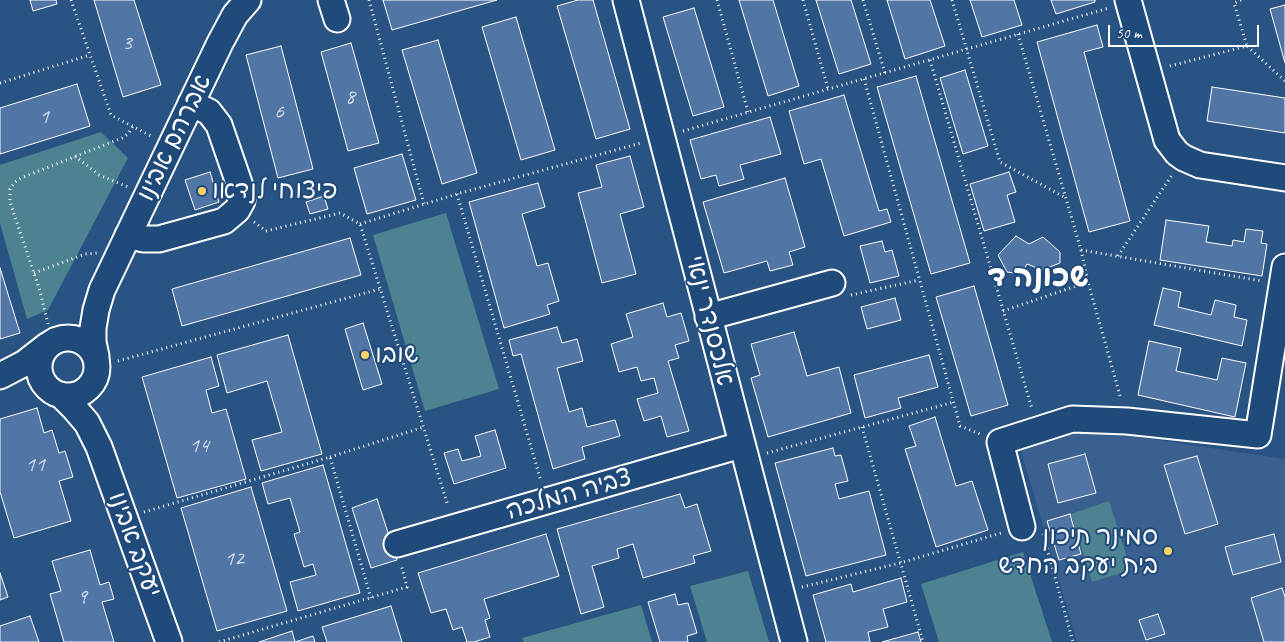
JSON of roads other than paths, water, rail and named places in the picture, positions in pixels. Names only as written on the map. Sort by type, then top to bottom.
[{"type":"street","name":"אברהם אבינו","points":[[96,368],[93,342],[96,310],[107,278],[231,22],[248,0]]},
{"type":"street","name":"אלכסנדר ינאי","points":[[626,0],[794,642]]},
{"type":"street","points":[[1129,1],[1168,140],[1177,152],[1184,158],[1200,165],[1285,178]]},
{"type":"street","points":[[124,244],[143,239],[159,239],[224,221],[237,210],[242,201],[240,189],[219,126],[209,112],[191,103]]},
{"type":"street","points":[[1022,527],[1000,442],[1072,419],[1127,421],[1258,435],[1284,276]]},
{"type":"street","name":"אברהם אבינו","points":[[52,342],[74,324],[107,278]]},
{"type":"street","points":[[708,317],[832,283]]},
{"type":"street","points":[[0,376],[25,363],[52,342],[66,337],[75,338],[91,348],[96,368],[88,389],[80,394],[71,396],[27,386],[0,385]]},
{"type":"street","points":[[52,342],[39,360],[38,369],[45,386],[56,393]]},
{"type":"street","name":"יעקב אבינו","points":[[96,368],[94,424],[99,448]]},
{"type":"street","name":"יעקב אבינו","points":[[56,393],[76,409],[87,423],[99,448],[169,642]]},
{"type":"street","name":"צביה המלכה","points":[[396,544],[547,501],[743,452]]},
{"type":"place","name":"פיצוחי לנדאו","points":[[202,191]]},
{"type":"place","name":"שובו","points":[[365,355]]},
{"type":"place","name":"סמינר תיכון בית יעקב החדש","points":[[1168,551]]},
{"type":"district","name":"שכונה ד","points":[[1038,278]]}]
